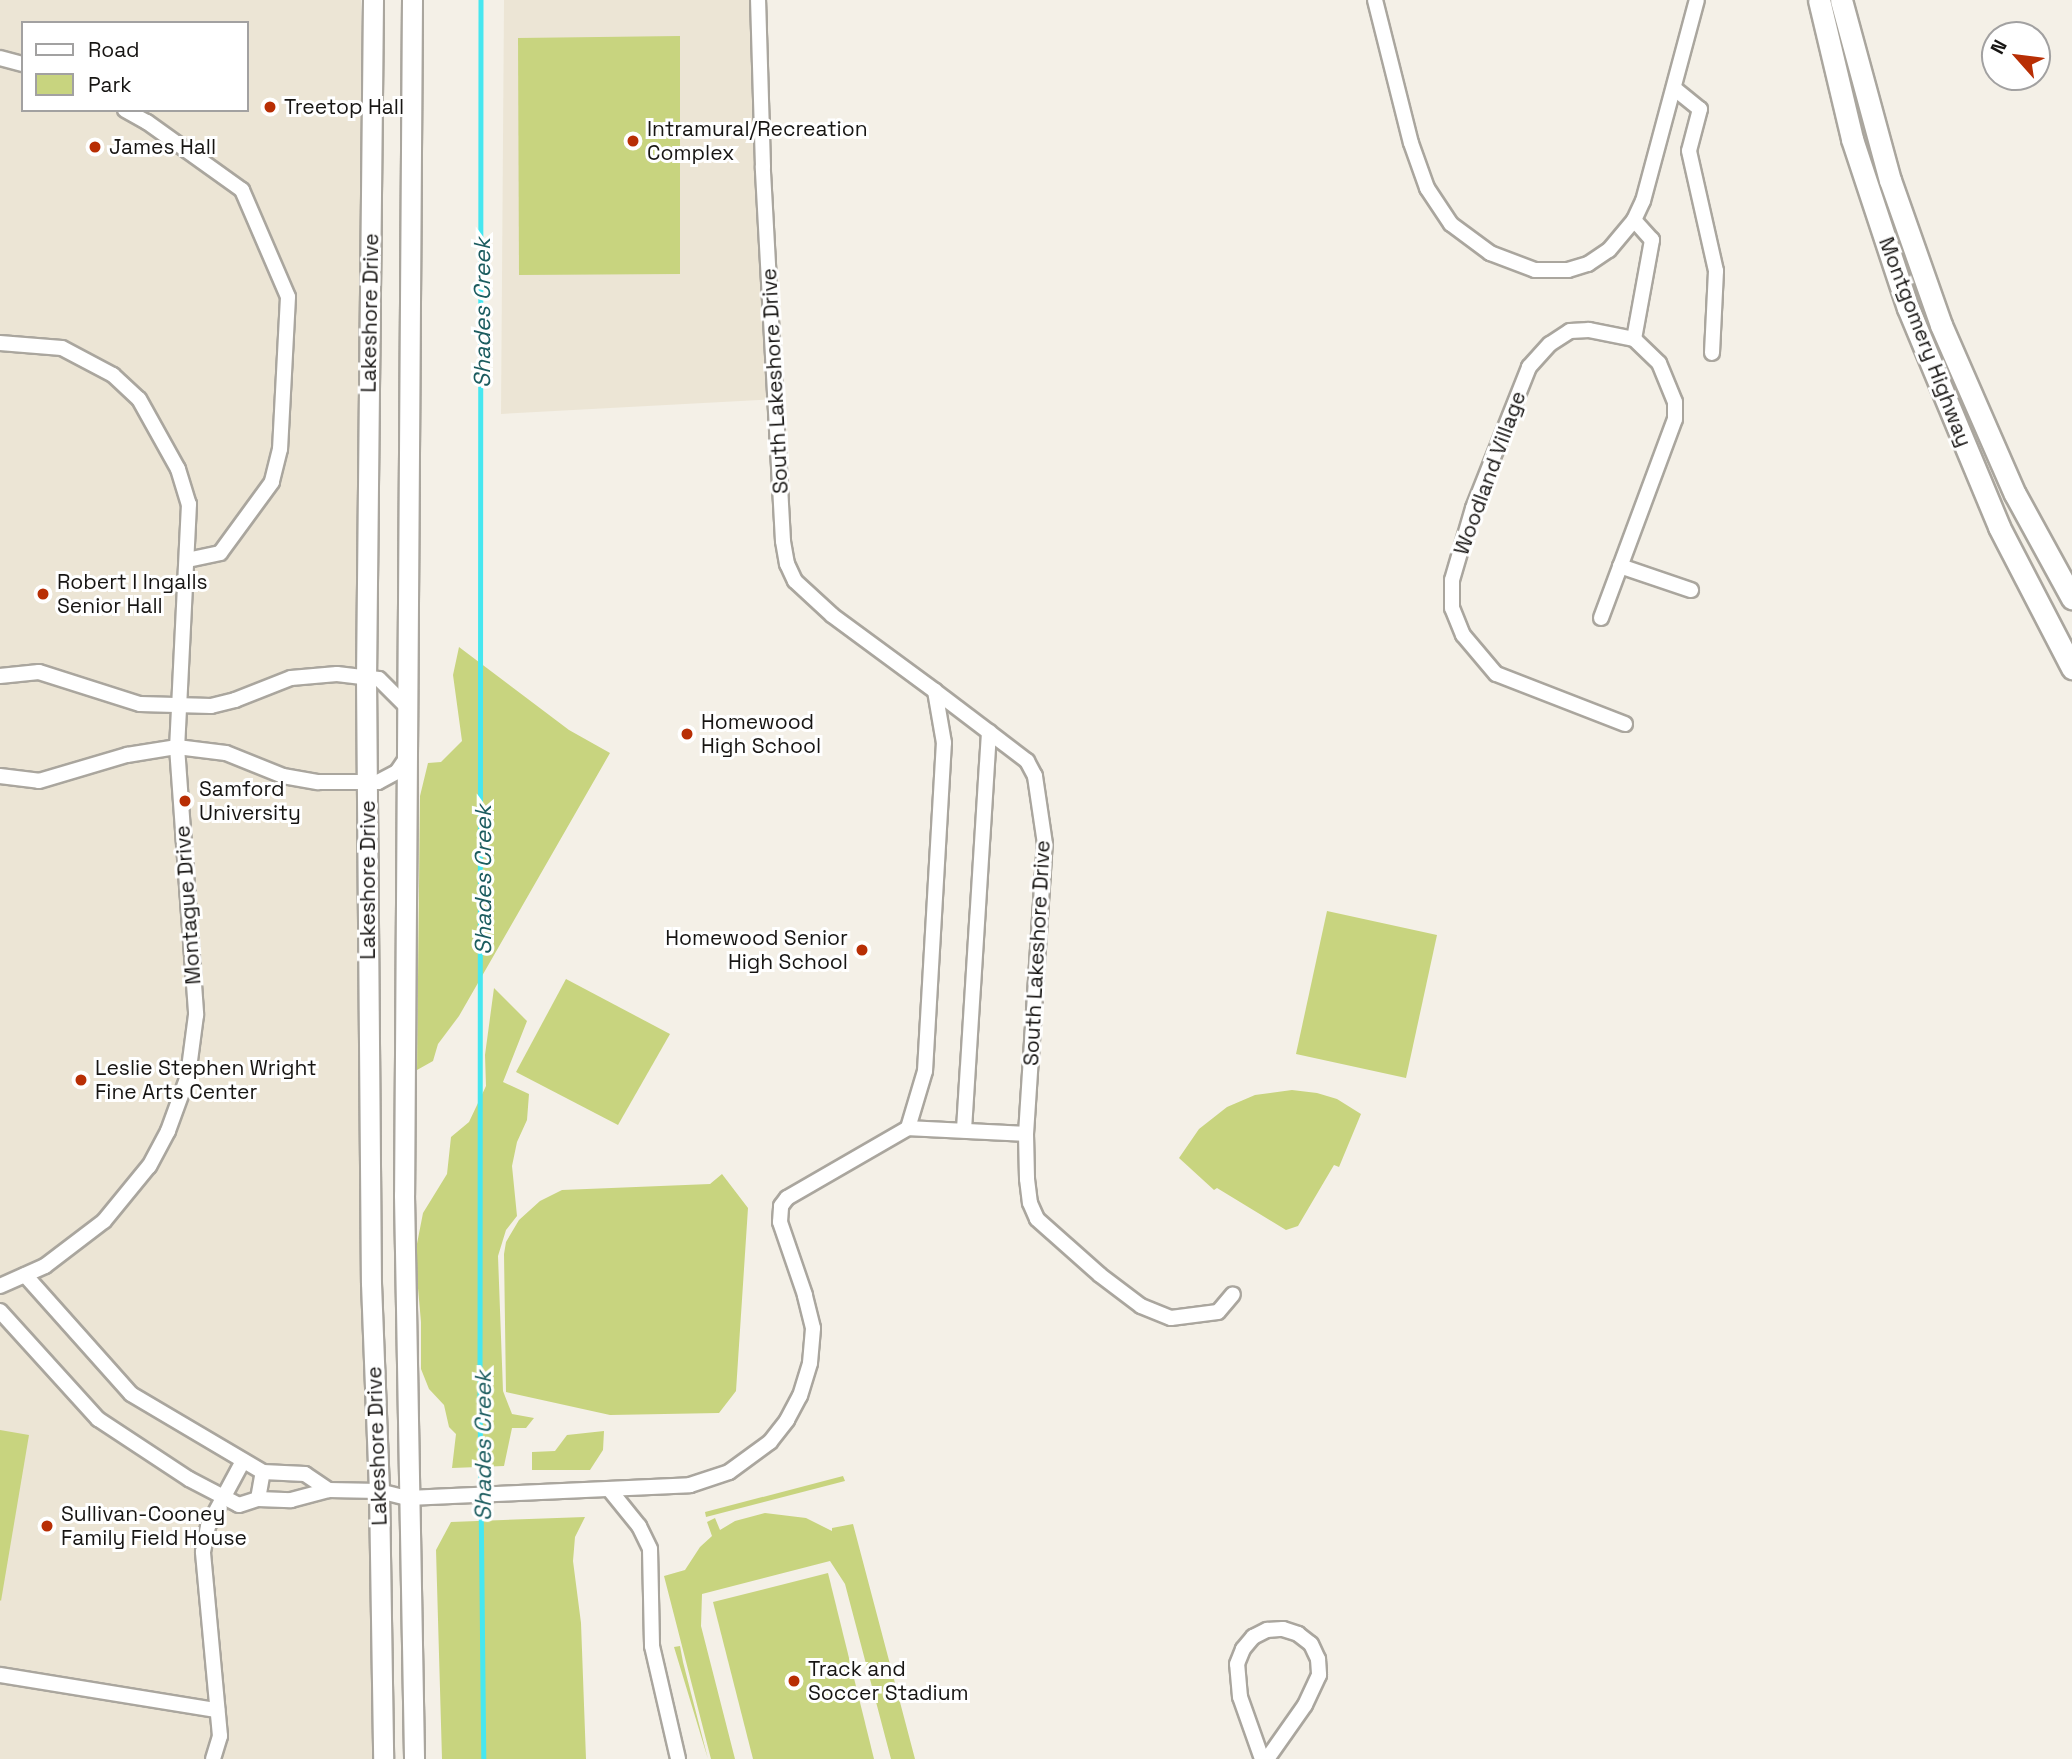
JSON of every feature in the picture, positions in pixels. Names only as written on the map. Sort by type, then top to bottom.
[{"type":"main road","name":"Lakeshore Drive","points":[[373,0],[366,677],[371,1283],[379,1491],[383,1759]]},
{"type":"main road","name":"Lakeshore Drive","points":[[412,0],[404,1195],[414,1759]]},
{"type":"main road","name":"Montgomery Highway","points":[[1819,0],[1852,139],[1908,308],[1999,527],[2072,668]]},
{"type":"main road","name":"Montgomery Highway","points":[[1842,0],[1890,180],[1941,326],[2015,494],[2072,598]]},
{"type":"street","name":"South Lakeshore Drive","points":[[758,0],[763,167],[783,541],[787,564],[795,581],[832,615],[1027,761],[1035,776],[1045,844],[1026,1134],[1030,1203],[1037,1219],[1091,1268],[1141,1306],[1171,1318],[1218,1312],[1233,1294]]},
{"type":"street","points":[[1375,0],[1411,143],[1427,188],[1451,224],[1490,253],[1535,270],[1568,270],[1588,264],[1609,250],[1634,220],[1643,201],[1697,0]]},
{"type":"street","points":[[0,58],[21,63]]},
{"type":"street","points":[[1675,89],[1699,109],[1689,151],[1716,271],[1712,353]]},
{"type":"street","points":[[128,112],[242,190],[288,296],[280,449],[272,482],[220,553],[187,560]]},
{"type":"street","points":[[1601,618],[1675,419],[1675,402],[1659,363],[1634,339],[1652,240],[1634,220]]},
{"type":"street","name":"Woodland Village","points":[[1625,724],[1496,674],[1463,635],[1452,608],[1452,580],[1472,508],[1529,367],[1550,344],[1570,331],[1589,330],[1634,339]]},
{"type":"street","name":"Montague Drive","points":[[0,343],[62,348],[113,375],[139,399],[178,469],[189,504],[177,747],[196,1015],[188,1076],[168,1131],[149,1166],[104,1221],[46,1266],[0,1286]]},
{"type":"street","points":[[1620,566],[1691,590]]},
{"type":"street","points":[[0,676],[39,672],[140,704],[211,706],[235,700],[290,678],[310,674],[366,677],[387,684],[407,707]]},
{"type":"street","points":[[908,1128],[926,1057],[944,744],[935,691]]},
{"type":"street","points":[[964,1130],[989,732]]},
{"type":"street","points":[[0,776],[39,781],[117,757],[177,747],[226,753],[265,770],[300,779],[368,783],[397,772],[405,760]]},
{"type":"street","points":[[0,1311],[98,1419],[222,1498],[239,1505],[258,1499],[291,1500],[329,1490],[379,1491],[408,1498],[690,1485],[710,1481],[729,1472],[770,1442],[787,1420],[800,1396],[810,1363],[813,1328],[805,1295],[780,1222],[781,1206],[786,1198],[908,1128],[1026,1134]]},
{"type":"street","points":[[25,1275],[125,1390],[263,1472],[305,1474],[329,1490]]},
{"type":"street","points":[[213,1759],[220,1736],[203,1552],[208,1526],[243,1461]]},
{"type":"street","points":[[258,1499],[263,1472]]},
{"type":"street","points":[[602,1489],[639,1526],[650,1549],[652,1646],[678,1759]]},
{"type":"street","points":[[1283,1629],[1298,1634],[1311,1644],[1318,1659],[1319,1675],[1305,1705],[1265,1759],[1240,1698],[1237,1664],[1242,1649],[1253,1637],[1268,1630],[1283,1629]]},
{"type":"street","points":[[0,1675],[217,1710]]},
{"type":"shaded area","name":"Samford University","points":[[0,0],[361,0],[383,1759],[0,1759]]},
{"type":"shaded area","name":"Intramural/Recreation Complex","points":[[504,0],[758,0],[777,399],[501,414]]},
{"type":"green space","points":[[680,36],[680,274],[519,275],[518,38]]},
{"type":"green space","points":[[459,647],[569,730],[610,753],[459,1016],[438,1044],[433,1061],[417,1070],[420,796],[428,763],[441,762],[462,741],[453,675]]},
{"type":"green space","points":[[1327,911],[1437,935],[1406,1078],[1296,1054]]},
{"type":"green space","points":[[566,979],[670,1034],[618,1125],[516,1072]]},
{"type":"green space","points":[[494,988],[527,1021],[503,1082],[529,1094],[527,1120],[517,1142],[512,1166],[517,1216],[506,1230],[498,1256],[503,1391],[512,1414],[534,1418],[526,1428],[512,1428],[504,1466],[452,1468],[456,1434],[449,1427],[444,1405],[429,1389],[421,1369],[421,1322],[415,1254],[423,1213],[447,1174],[451,1137],[469,1122],[486,1086],[485,1055]]},
{"type":"green space","points":[[1292,1090],[1337,1099],[1361,1114],[1339,1167],[1334,1165],[1298,1226],[1286,1230],[1217,1188],[1214,1190],[1179,1158],[1199,1129],[1227,1107],[1255,1095]]},
{"type":"green space","points":[[722,1174],[748,1208],[736,1391],[719,1413],[610,1415],[506,1392],[504,1254],[506,1242],[519,1220],[540,1201],[562,1190],[710,1184]]},
{"type":"green space","points":[[0,1430],[29,1435],[1,1601],[0,1600]]},
{"type":"green space","points":[[604,1431],[603,1450],[590,1470],[532,1470],[532,1452],[555,1451],[567,1435]]},
{"type":"green space","points":[[843,1476],[845,1481],[706,1517],[705,1512]]},
{"type":"green space","points":[[765,1513],[806,1518],[832,1531],[832,1528],[853,1524],[915,1759],[891,1759],[845,1584],[830,1561],[702,1594],[701,1626],[735,1759],[711,1759],[664,1576],[685,1570],[700,1547],[712,1536],[707,1522],[715,1518],[720,1530],[735,1521]]},
{"type":"green space","points":[[585,1517],[575,1537],[573,1561],[581,1623],[586,1759],[442,1759],[436,1550],[451,1522]]},
{"type":"green space","name":"Track and Soccer Stadium","points":[[828,1573],[874,1759],[753,1759],[713,1602]]},
{"type":"green space","points":[[680,1646],[683,1662],[708,1759],[674,1647]]},
{"type":"waterway","name":"Shades Creek","points":[[481,0],[480,1396],[484,1759]]},
{"type":"place","name":"Treetop Hall","points":[[270,107]]},
{"type":"place","name":"Intramural/Recreation Complex","points":[[633,141]]},
{"type":"place","name":"James Hall","points":[[95,147]]},
{"type":"place","name":"Robert I Ingalls Senior Hall","points":[[43,594]]},
{"type":"place","name":"Homewood High School","points":[[687,734]]},
{"type":"place","name":"Samford University","points":[[185,801]]},
{"type":"place","name":"Homewood Senior High School","points":[[862,950]]},
{"type":"place","name":"Leslie Stephen Wright Fine Arts Center","points":[[81,1080]]},
{"type":"place","name":"Sullivan-Cooney Family Field House","points":[[47,1526]]},
{"type":"place","name":"Track and Soccer Stadium","points":[[794,1681]]}]
